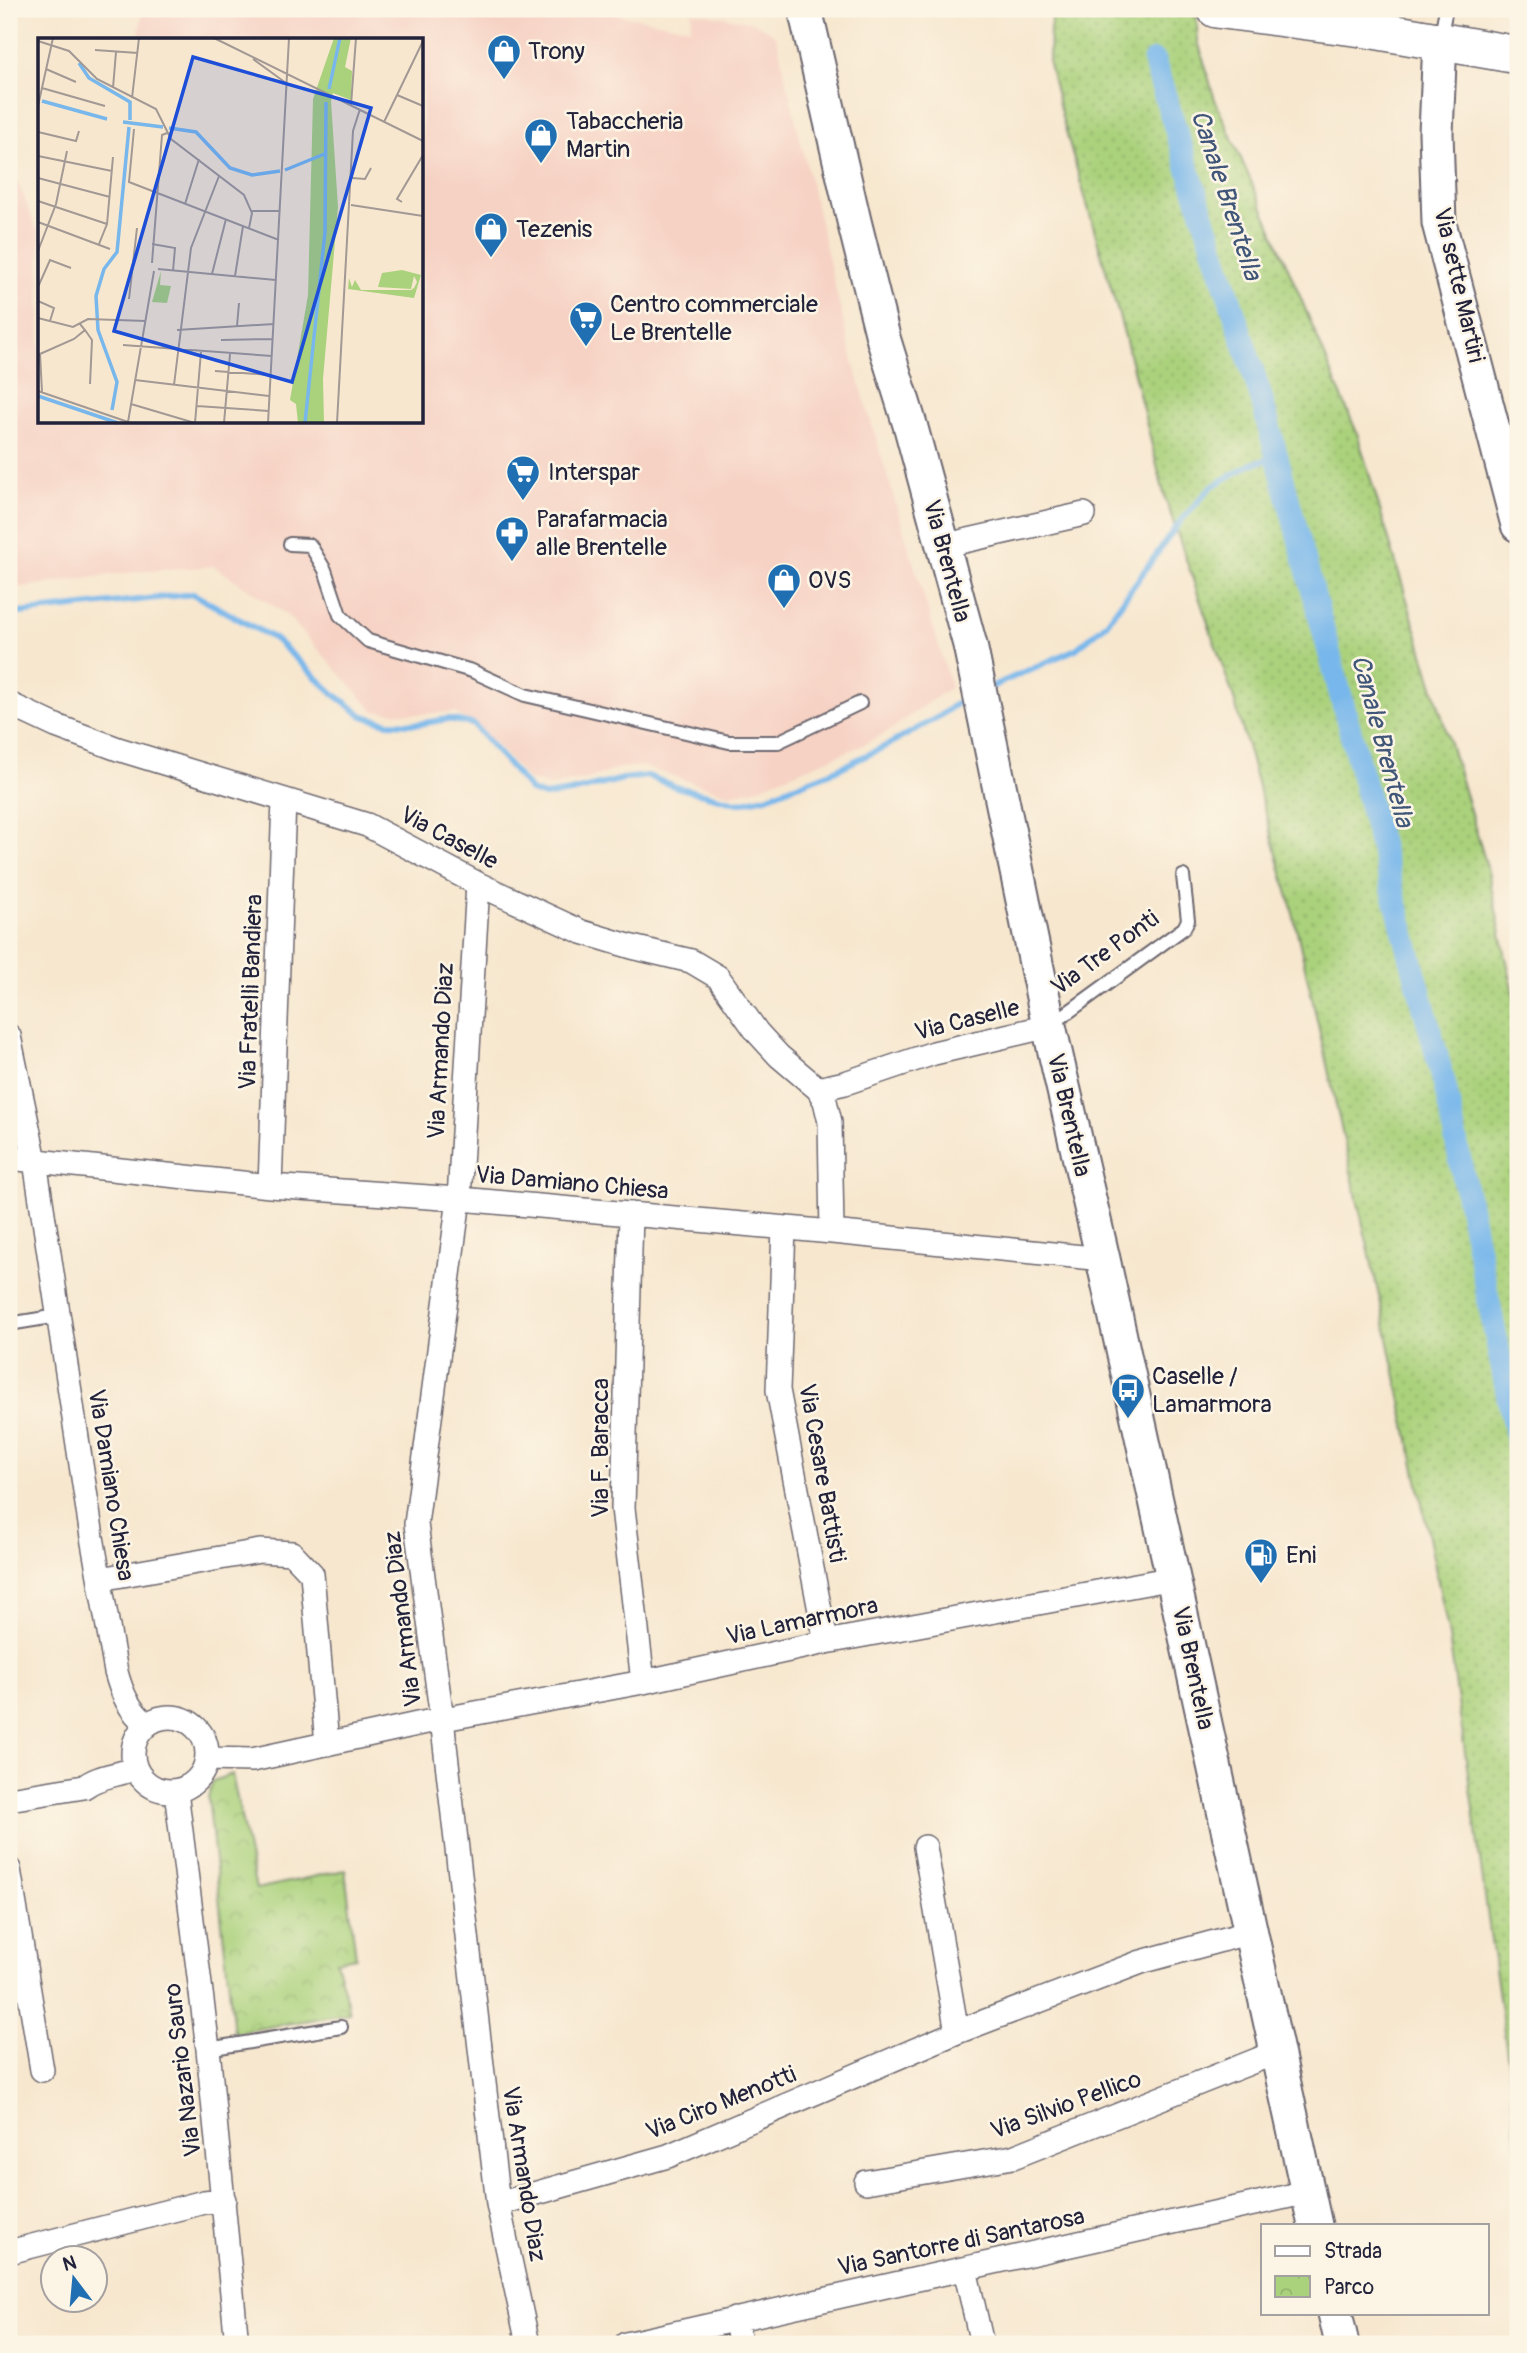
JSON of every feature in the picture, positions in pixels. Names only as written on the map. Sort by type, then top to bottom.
[{"type":"main road","name":"Via Brentella","points":[[805,9],[884,341],[911,428],[970,645],[1049,1026],[1104,1259],[1315,2224]]},
{"type":"main road","points":[[1216,9],[1443,24],[1518,55]]},
{"type":"main road","name":"Via sette Martiri","points":[[1443,24],[1436,133],[1439,223],[1518,525]]},
{"type":"main road","points":[[1335,2314],[1342,2344]]},
{"type":"street","points":[[942,546],[1084,514]]},
{"type":"street","name":"Via Caselle","points":[[9,704],[56,726],[118,748],[367,825],[478,884],[582,932],[691,961],[718,977],[757,1032],[779,1056],[818,1089],[825,1101],[830,1122],[832,1232]]},
{"type":"street","name":"Via Fratelli Bandiera","points":[[270,1186],[284,800]]},
{"type":"street","name":"Via Armando Diaz","points":[[478,884],[458,1199],[416,1524],[442,1719],[498,2204],[527,2344]]},
{"type":"street","name":"Via Caselle","points":[[818,1089],[845,1083],[934,1053],[1049,1026]]},
{"type":"street","points":[[9,1036],[35,1161]]},
{"type":"street","name":"Via Damiano Chiesa","points":[[9,1158],[270,1186],[631,1214],[1104,1259]]},
{"type":"street","name":"Via Damiano Chiesa","points":[[35,1161],[116,1672],[121,1694],[134,1714],[146,1725]]},
{"type":"street","name":"Via F. Baracca","points":[[631,1214],[623,1508],[643,1682]]},
{"type":"street","name":"Via Cesare Battisti","points":[[784,1228],[778,1390],[826,1642]]},
{"type":"street","points":[[100,1579],[260,1551],[292,1553],[312,1574],[327,1744]]},
{"type":"street","name":"Via Lamarmora","points":[[442,1719],[643,1682],[826,1642],[1174,1578]]},
{"type":"street","points":[[170,1717],[183,1719],[194,1725],[202,1735],[206,1759],[203,1770],[187,1787],[176,1791],[163,1790],[152,1787],[142,1779],[135,1768],[133,1749],[140,1731],[146,1725],[170,1717]]},
{"type":"street","points":[[206,1759],[252,1760],[442,1719]]},
{"type":"street","points":[[9,1798],[84,1787],[94,1779],[135,1768]]},
{"type":"street","points":[[9,1787],[81,1775],[94,1779]]},
{"type":"street","name":"Via Nazario Sauro","points":[[176,1791],[208,2049],[237,2344]]},
{"type":"street","points":[[925,1847],[957,2032]]},
{"type":"street","points":[[9,1869],[42,2070]]},
{"type":"street","name":"Via Ciro Menotti","points":[[498,2204],[667,2156],[957,2032],[1141,1962],[1251,1932]]},
{"type":"street","name":"Via Silvio Pellico","points":[[866,2182],[1013,2157],[1277,2052]]},
{"type":"street","name":"Via Santorre di Santarosa","points":[[626,2344],[1308,2192]]},
{"type":"street","points":[[9,2252],[204,2202],[224,2200]]},
{"type":"street","points":[[965,2269],[982,2344]]},
{"type":"street","points":[[735,2319],[741,2344]]},
{"type":"lane","points":[[290,544],[310,545],[325,570],[340,615],[368,641],[472,671],[525,695],[729,742],[778,742],[860,703]]},
{"type":"lane","name":"Via Tre Ponti","points":[[1049,1026],[1184,928],[1188,920],[1183,876]]},
{"type":"lane","points":[[9,1324],[58,1316]]},
{"type":"lane","points":[[208,2049],[341,2027]]},
{"type":"shaded area","points":[[143,9],[590,9],[690,28],[692,12],[754,22],[776,36],[852,358],[951,687],[889,731],[861,746],[752,790],[728,794],[641,766],[620,768],[587,779],[550,786],[527,779],[496,744],[455,712],[418,714],[374,711],[286,614],[214,566],[124,573],[9,589],[9,167],[38,232],[38,424],[424,424],[424,38],[138,38]]},
{"type":"green space","points":[[1054,9],[1196,9],[1198,41],[1215,100],[1357,433],[1487,867],[1518,1014],[1518,2161],[1510,2076],[1448,1630],[1383,1314],[1292,909],[1234,699],[1165,498],[1124,333],[1063,121],[1049,64],[1050,28]]},
{"type":"green space","points":[[232,1774],[256,1889],[345,1870],[356,1957],[336,1961],[350,2013],[234,2033],[208,1797],[213,1781]]},
{"type":"waterway","name":"Canale Brentella","points":[[1154,61],[1261,397],[1445,1086],[1518,1446]]},
{"type":"waterway","points":[[991,687],[1076,649],[1106,624],[1179,523],[1211,487],[1251,464],[1277,457]]},
{"type":"waterway","points":[[9,614],[193,594],[275,639],[334,694],[363,716],[388,723],[419,724],[448,719],[473,724],[531,791],[544,796],[648,776],[676,787],[739,803],[766,797],[834,771],[888,745],[971,697]]},
{"type":"place","name":"Trony","points":[[504,81]]},
{"type":"place","name":"Tabaccheria Martin","points":[[541,165]]},
{"type":"place","name":"Tezenis","points":[[491,259]]},
{"type":"place","name":"Centro commerciale Le Brentelle","points":[[586,348]]},
{"type":"place","name":"Interspar","points":[[523,502]]},
{"type":"place","name":"Parafarmacia alle Brentelle","points":[[512,563]]},
{"type":"place","name":"OVS","points":[[784,610]]},
{"type":"place","name":"Caselle / Lamarmora","points":[[1128,1420]]},
{"type":"place","name":"Eni","points":[[1261,1585]]}]
